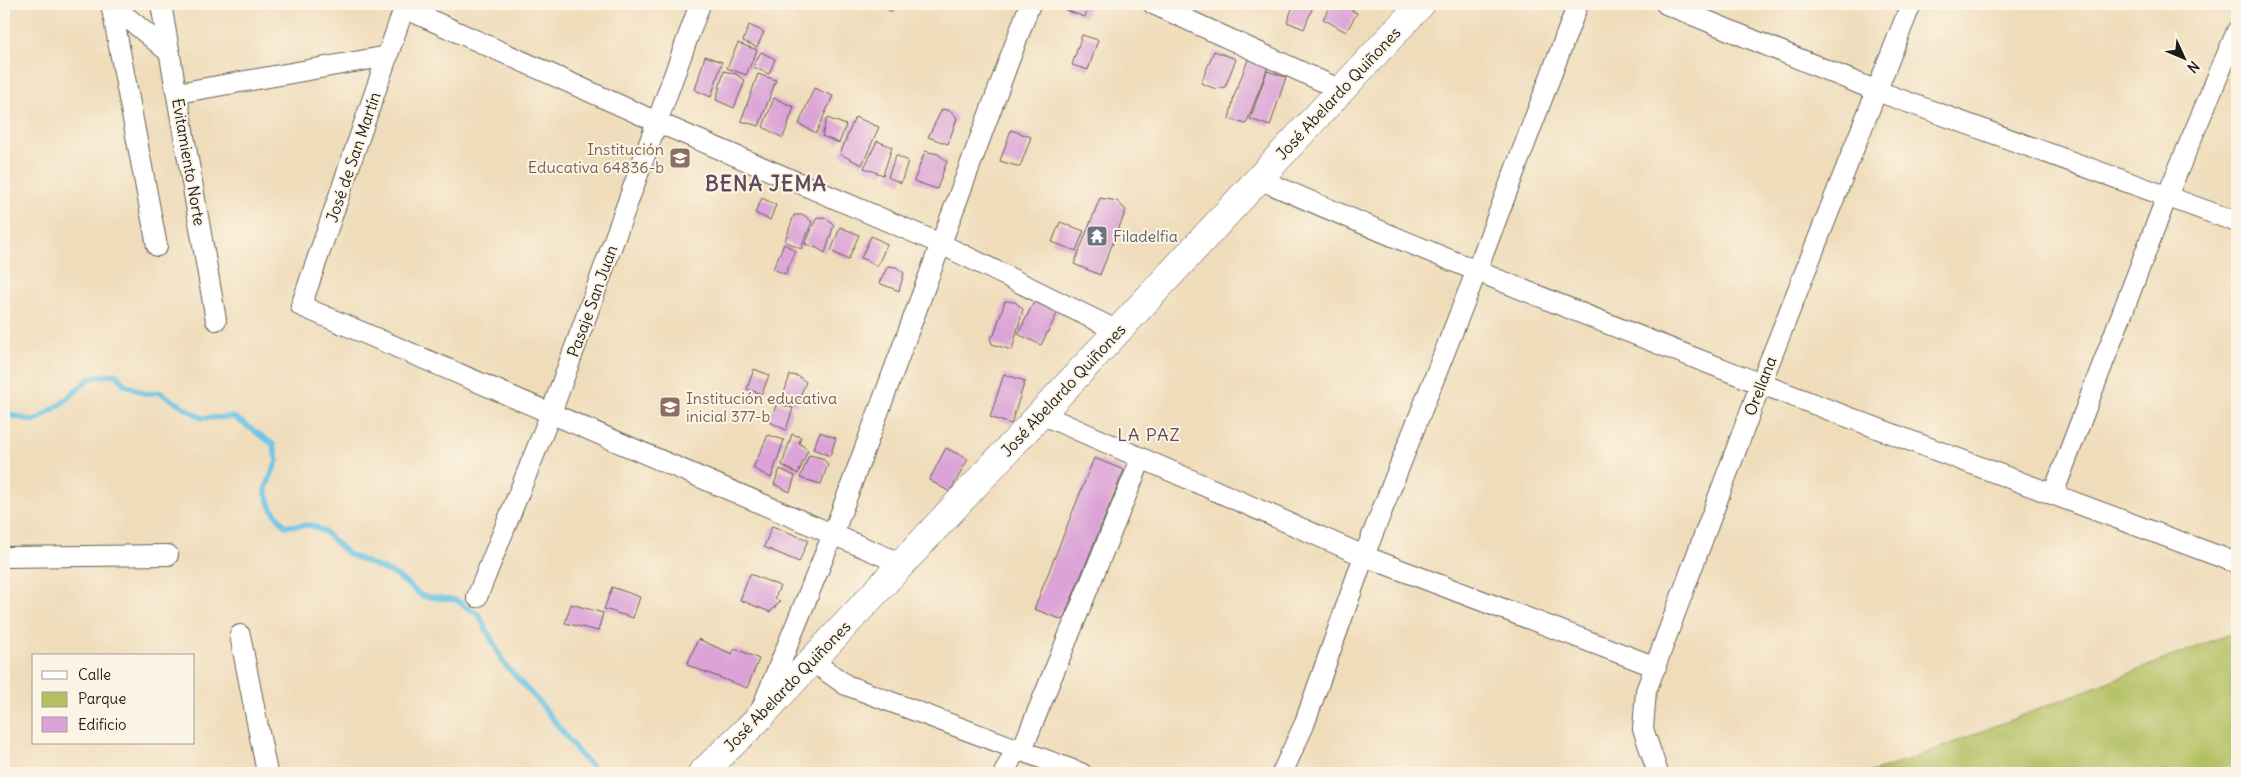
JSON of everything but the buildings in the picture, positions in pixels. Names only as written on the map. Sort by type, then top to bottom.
[{"type":"street","points":[[111,4],[170,52]]},
{"type":"street","points":[[111,4],[157,246]]},
{"type":"street","name":"Evitamiento Norte","points":[[161,4],[216,320]]},
{"type":"street","name":"Pasaje San Juan","points":[[477,596],[551,413],[700,4]]},
{"type":"street","points":[[756,721],[833,534],[1030,4]]},
{"type":"street","points":[[1153,4],[1341,90]]},
{"type":"street","name":"José Abelardo Quiñones","points":[[702,773],[756,721],[1421,4]]},
{"type":"street","points":[[1282,773],[1304,725],[1364,556],[1477,270],[1578,4]]},
{"type":"street","points":[[1666,4],[1877,91],[2237,222]]},
{"type":"street","name":"Orellana","points":[[1658,773],[1644,729],[1646,691],[1761,384],[1911,4]]},
{"type":"street","name":"José de San Martín","points":[[551,413],[301,306],[404,8],[657,122]]},
{"type":"street","points":[[2053,494],[2167,196],[2237,31]]},
{"type":"street","points":[[178,93],[388,56]]},
{"type":"street","points":[[657,122],[941,244],[1118,331]]},
{"type":"street","points":[[1259,179],[1477,270],[1761,384],[2237,563]]},
{"type":"street","points":[[551,413],[902,564]]},
{"type":"street","points":[[1041,414],[1364,556],[1656,667]]},
{"type":"street","points":[[1004,773],[1018,750],[1142,459]]},
{"type":"street","points":[[4,557],[168,555]]},
{"type":"street","points":[[240,635],[267,773]]},
{"type":"street","points":[[812,661],[846,685],[1081,773]]},
{"type":"green space","points":[[2237,631],[2237,773],[1867,773],[1904,762]]},
{"type":"waterway","points":[[4,411],[14,416],[35,421],[61,404],[90,378],[116,374],[124,384],[145,394],[159,392],[202,418],[234,417],[273,444],[277,461],[265,490],[272,509],[285,526],[312,525],[325,532],[348,554],[396,575],[422,596],[456,600],[479,615],[504,664],[541,704],[582,757],[599,773]]},
{"type":"place","name":"Institución Educativa 64836-b","points":[[680,158]]},
{"type":"place","name":"Filadelfia","points":[[1097,236]]},
{"type":"place","name":"Institución educativa inicial 377-b","points":[[670,407]]},
{"type":"district","name":"BENA JEMA","points":[[766,183]]},
{"type":"district","name":"LA PAZ","points":[[1149,434]]}]
